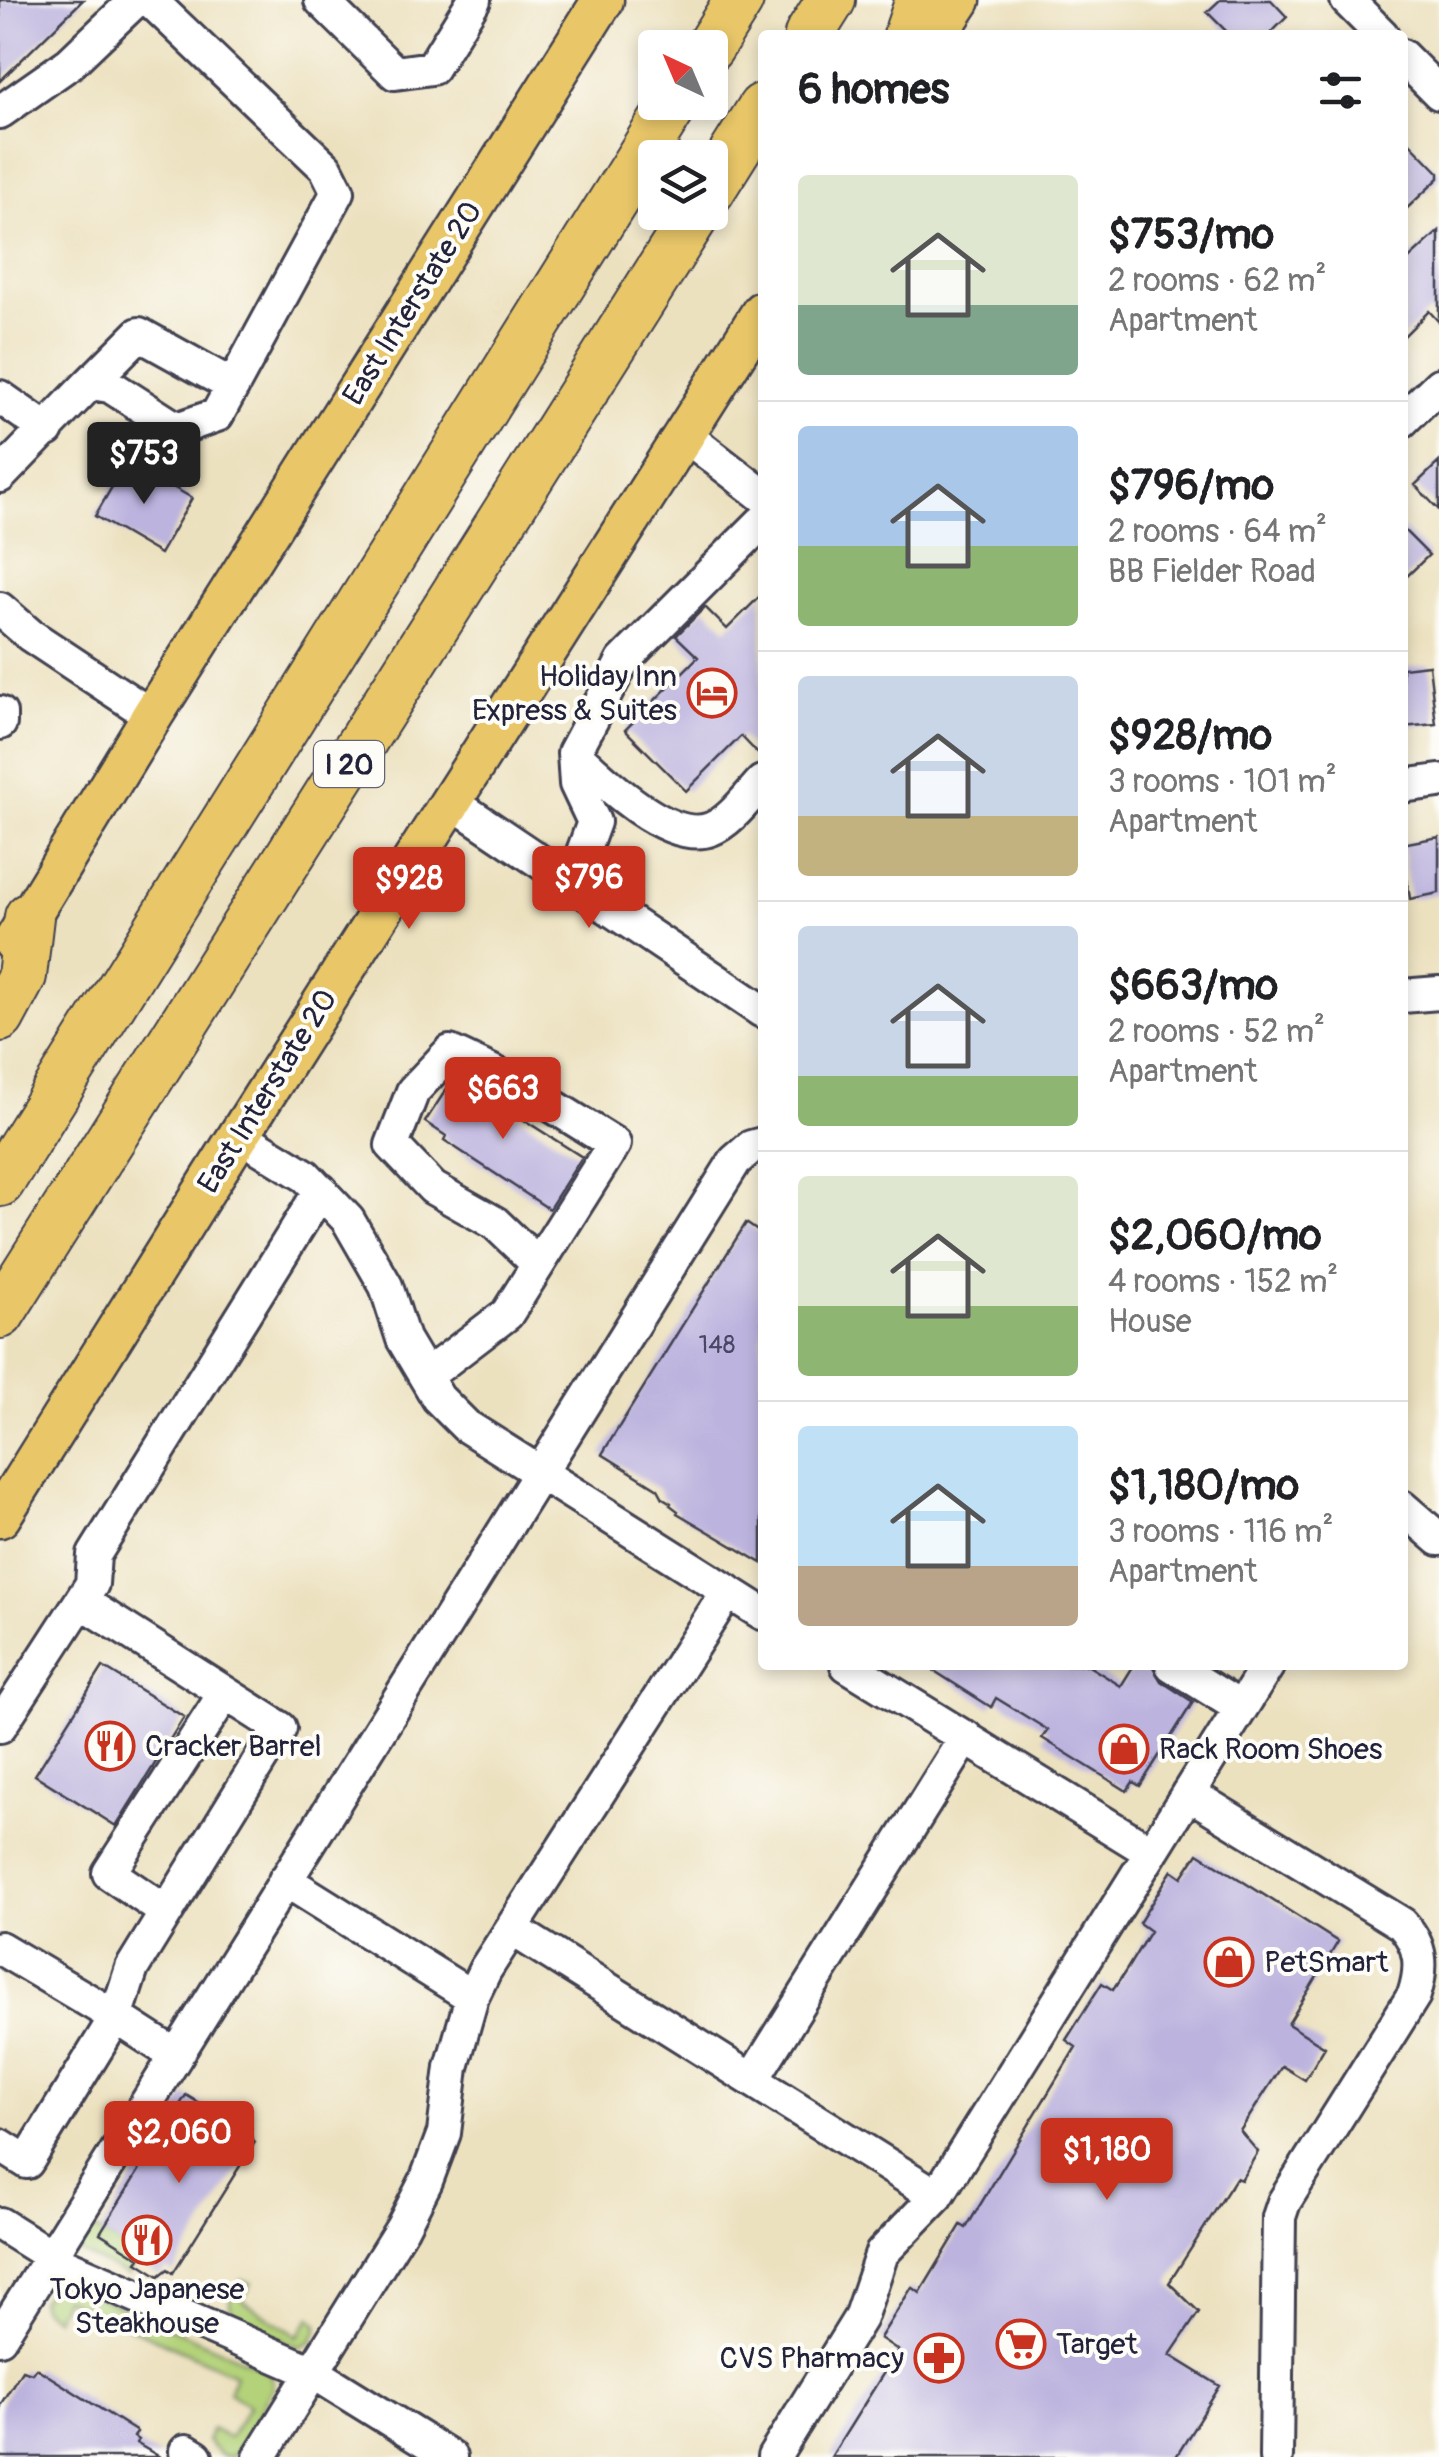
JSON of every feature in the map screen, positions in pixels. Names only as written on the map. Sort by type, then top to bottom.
[{"type":"highway","points":[[721,30],[739,0]]},
{"type":"highway","points":[[811,30],[831,0]]},
{"type":"highway","points":[[910,30],[920,0]]},
{"type":"highway","points":[[728,162],[758,114]]},
{"type":"highway","name":"I 20","points":[[0,1182],[664,120]]},
{"type":"highway","name":"I 20","points":[[0,1314],[685,230]]},
{"type":"highway","points":[[0,1017],[22,976],[29,917]]},
{"type":"main road","name":"East Interstate 20","points":[[0,963],[603,0]]},
{"type":"main road","points":[[940,30],[960,0]]},
{"type":"main road","name":"East Interstate 20","points":[[0,1517],[238,1135],[758,319]]},
{"type":"street","points":[[0,112],[70,63],[136,0]]},
{"type":"street","points":[[90,383],[110,386],[176,429],[217,415],[338,192],[326,168],[150,0]]},
{"type":"street","points":[[321,0],[395,73],[432,68],[474,0]]},
{"type":"street","points":[[1347,0],[1377,30]]},
{"type":"street","points":[[1408,62],[1439,93]]},
{"type":"street","points":[[0,476],[140,334],[233,386]]},
{"type":"street","points":[[1408,415],[1439,384]]},
{"type":"street","points":[[0,397],[47,430]]},
{"type":"street","points":[[686,436],[758,483]]},
{"type":"street","points":[[572,882],[594,822],[576,784],[574,753],[624,661],[758,526]]},
{"type":"street","points":[[0,608],[30,634],[152,716]]},
{"type":"street","points":[[0,714],[0,723]]},
{"type":"street","points":[[574,753],[602,780],[671,828],[708,830],[724,821],[758,786]]},
{"type":"street","points":[[1408,785],[1439,780]]},
{"type":"street","points":[[450,801],[758,1008]]},
{"type":"street","points":[[1408,996],[1439,993]]},
{"type":"street","points":[[426,1376],[507,1314],[614,1144],[516,1083],[450,1052],[413,1092],[392,1145],[433,1188],[495,1223],[538,1264]]},
{"type":"street","points":[[238,1135],[284,1160],[321,1190],[348,1220],[386,1286],[404,1339],[438,1398],[466,1426],[758,1609]]},
{"type":"street","points":[[0,2338],[735,1161],[758,1145]]},
{"type":"street","points":[[0,1726],[92,1584],[94,1555],[321,1190]]},
{"type":"street","points":[[1408,1511],[1439,1539]]},
{"type":"street","points":[[260,2457],[402,2228],[426,2181],[444,2134],[452,2067],[472,1997],[485,1970],[728,1590]]},
{"type":"street","points":[[0,2145],[27,2162],[116,2017],[132,1968],[280,1728],[80,1601]]},
{"type":"street","points":[[854,1670],[1151,1852]]},
{"type":"street","points":[[1180,1670],[1242,1708]]},
{"type":"street","points":[[774,2457],[860,2318],[882,2253],[937,2196],[1265,1670]]},
{"type":"street","points":[[166,1912],[110,1873],[225,1693]]},
{"type":"street","points":[[752,2080],[966,1738]]},
{"type":"street","points":[[1188,1793],[1402,1924],[1419,1953],[1421,1972],[1414,1995],[1278,2217],[1276,2457]]},
{"type":"street","points":[[285,1880],[472,1997]]},
{"type":"street","points":[[512,1929],[937,2196]]},
{"type":"street","points":[[0,1948],[175,2055]]},
{"type":"street","points":[[0,2224],[67,2266],[313,2372],[450,2457]]},
{"type":"green space","points":[[85,2223],[140,2258],[128,2276],[79,2252]]},
{"type":"green space","points":[[242,2279],[252,2283],[242,2300],[298,2336],[311,2317],[318,2324],[312,2341],[300,2347],[238,2321],[230,2300]]},
{"type":"green space","points":[[54,2282],[66,2283],[265,2369],[273,2387],[237,2452],[230,2457],[221,2456],[207,2441],[211,2429],[229,2438],[249,2405],[229,2392],[235,2374],[64,2298],[55,2319],[40,2301]]},
{"type":"building","points":[[0,0],[83,0],[0,81]]},
{"type":"building","points":[[1220,0],[1271,0],[1287,17],[1274,30],[1225,30],[1207,12]]},
{"type":"building","points":[[1408,141],[1439,173],[1439,178],[1408,207]]},
{"type":"building","points":[[1439,231],[1439,322],[1429,311],[1408,332],[1408,259]]},
{"type":"building","points":[[127,461],[192,498],[160,554],[95,516]]},
{"type":"building","points":[[1439,462],[1439,510],[1415,485]]},
{"type":"building","points":[[1408,534],[1429,555],[1408,575]]},
{"type":"building","name":"Holiday Inn Express & Suites","points":[[758,598],[758,754],[741,736],[686,791],[625,730],[698,657],[676,636],[705,607],[727,629]]},
{"type":"building","points":[[1429,665],[1436,724],[1408,726],[1408,667]]},
{"type":"building","points":[[1439,837],[1439,893],[1410,899],[1408,843]]},
{"type":"building","points":[[455,1076],[582,1157],[549,1209],[444,1140],[446,1136],[425,1122]]},
{"type":"building","points":[[746,1223],[758,1231],[758,1561],[677,1513],[658,1489],[602,1454]]},
{"type":"building","name":"Cracker Barrel","points":[[103,1667],[184,1717],[116,1826],[35,1775]]},
{"type":"building","points":[[933,1670],[1095,1670],[1121,1686],[1131,1670],[1155,1670],[1161,1681],[1193,1702],[1140,1786],[1133,1782],[1127,1791],[1042,1738],[1048,1730],[996,1698],[991,1707]]},
{"type":"building","points":[[1198,1853],[1338,1942],[1288,2024],[1325,2047],[1305,2080],[1282,2066],[1240,2131],[1258,2152],[1241,2180],[1236,2178],[1169,2283],[1199,2312],[1170,2355],[1220,2386],[1176,2457],[831,2457],[898,2350],[880,2338],[912,2287],[920,2293],[961,2225],[966,2228],[1076,2047],[1066,2040],[1102,1983],[1113,1990],[1150,1931],[1139,1923],[1172,1870],[1182,1877]]},
{"type":"building","points":[[186,2095],[227,2120],[230,2115],[251,2128],[248,2133],[255,2142],[173,2273],[168,2269],[159,2276],[137,2262],[140,2258],[100,2233]]},
{"type":"building","points":[[36,2368],[137,2432],[136,2443],[160,2457],[0,2457],[0,2405],[22,2370],[32,2373]]},
{"type":"place","name":"Holiday Inn Express & Suites","points":[[712,693]]},
{"type":"place","name":"Cracker Barrel","points":[[110,1746]]},
{"type":"place","name":"Rack Room Shoes","points":[[1124,1749]]},
{"type":"place","name":"PetSmart","points":[[1229,1962]]},
{"type":"place","name":"Tokyo Japanese Steakhouse","points":[[147,2240]]},
{"type":"place","name":"Target","points":[[1021,2344]]},
{"type":"place","name":"CVS Pharmacy","points":[[939,2358]]}]
